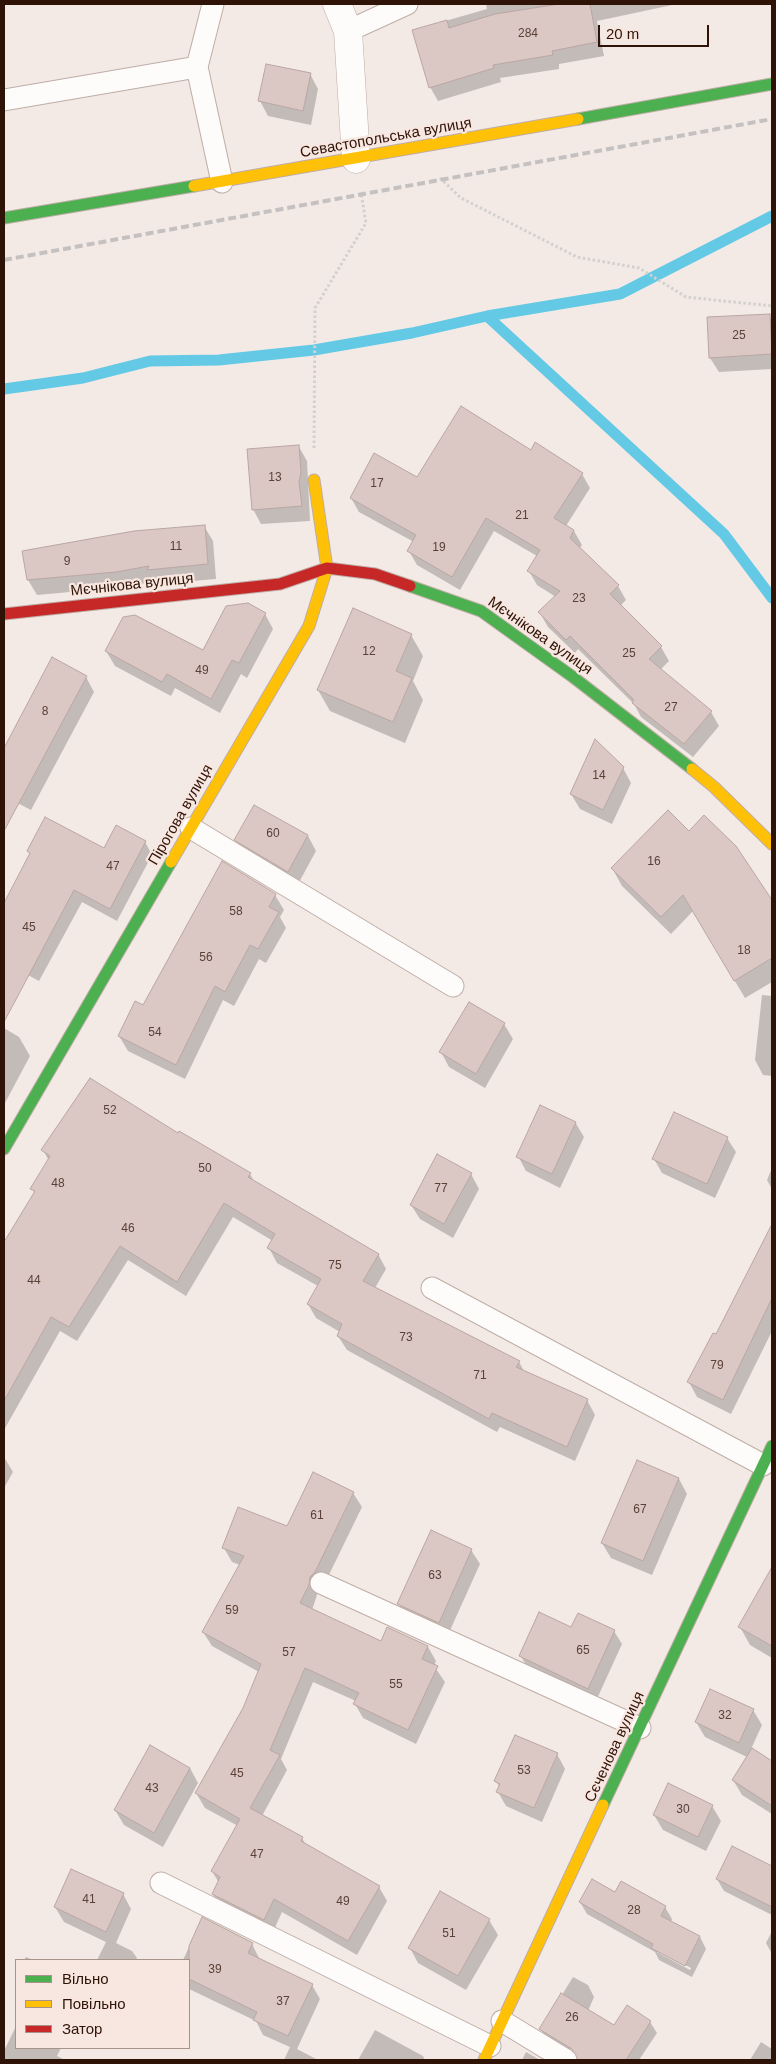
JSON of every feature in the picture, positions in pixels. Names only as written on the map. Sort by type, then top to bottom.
[{"type":"street","points":[[337,4],[348,30],[356,159]]},
{"type":"street","name":"Севастопольська вулиця","points":[[4,218],[356,159],[772,84]]},
{"type":"street","name":"Пірогова вулиця","points":[[4,1149],[309,626],[327,568],[314,480]]},
{"type":"street","name":"Мєчнікова вулиця","points":[[4,614],[280,584],[327,568],[375,574],[481,612],[580,682],[714,786],[772,844]]},
{"type":"street","name":"Сєченова вулиця","points":[[487,2053],[768,1455]]},
{"type":"lane","points":[[213,4],[197,67],[222,182]]},
{"type":"lane","points":[[348,30],[407,4]]},
{"type":"lane","points":[[4,100],[197,67]]},
{"type":"lane","points":[[190,828],[453,986]]},
{"type":"lane","points":[[432,1288],[768,1455]]},
{"type":"lane","points":[[321,1583],[640,1728]]},
{"type":"lane","points":[[160,1883],[487,2053]]},
{"type":"lane","points":[[502,2022],[566,2060]]},
{"type":"path","points":[[410,148],[461,198],[577,257],[639,268],[686,297],[772,306]]},
{"type":"path","points":[[314,480],[315,308],[366,223],[356,159]]},
{"type":"building","points":[[559,4],[590,4],[597,42],[552,51],[553,55],[493,65],[494,68],[429,88],[412,30],[447,20],[449,28],[495,14]]},
{"type":"building","points":[[266,64],[311,73],[303,111],[258,101]]},
{"type":"building","points":[[770,314],[772,354],[709,358],[707,317]]},
{"type":"building","points":[[461,406],[531,450],[535,442],[583,473],[554,518],[574,530],[570,538],[619,585],[610,594],[662,646],[649,659],[712,711],[684,744],[632,703],[634,700],[570,636],[566,640],[538,612],[560,591],[527,571],[540,550],[486,518],[452,577],[407,551],[416,535],[350,498],[374,453],[417,477]]},
{"type":"building","points":[[299,445],[301,472],[299,482],[302,506],[252,510],[247,449]]},
{"type":"building","points":[[205,525],[208,564],[147,570],[149,566],[116,572],[27,580],[22,551],[134,531]]},
{"type":"building","points":[[248,603],[266,613],[239,663],[232,660],[211,699],[167,674],[162,682],[105,651],[123,617],[135,615],[203,650],[226,606]]},
{"type":"building","points":[[353,608],[412,634],[396,671],[412,678],[393,722],[317,690]]},
{"type":"building","points":[[52,657],[87,676],[4,831],[4,748]]},
{"type":"building","points":[[595,739],[624,767],[603,810],[570,794]]},
{"type":"building","points":[[254,805],[308,835],[288,872],[234,840]]},
{"type":"building","points":[[668,810],[689,831],[704,815],[736,846],[772,900],[772,958],[734,981],[683,895],[661,917],[611,868]]},
{"type":"building","points":[[45,817],[104,848],[116,825],[146,841],[110,909],[74,890],[4,1022],[4,903],[30,853],[27,851]]},
{"type":"building","points":[[222,861],[276,894],[269,907],[279,912],[258,949],[250,945],[225,992],[215,986],[176,1065],[118,1036],[135,1001],[143,1005]]},
{"type":"building","points":[[469,1002],[505,1023],[476,1074],[439,1052]]},
{"type":"building","points":[[90,1078],[178,1133],[179,1131],[251,1173],[248,1177],[379,1254],[363,1281],[520,1361],[516,1367],[588,1399],[567,1447],[492,1413],[489,1419],[337,1336],[342,1324],[307,1304],[321,1279],[267,1248],[275,1234],[224,1203],[177,1282],[120,1246],[69,1327],[51,1317],[4,1401],[4,1242],[35,1191],[30,1189],[50,1156],[41,1150]]},
{"type":"building","points":[[540,1105],[576,1122],[552,1174],[516,1157]]},
{"type":"building","points":[[674,1112],[728,1137],[707,1184],[652,1159]]},
{"type":"building","points":[[437,1154],[472,1173],[444,1224],[410,1205]]},
{"type":"building","points":[[772,1224],[772,1298],[723,1400],[687,1382],[713,1333],[716,1334]]},
{"type":"building","points":[[637,1460],[679,1478],[643,1561],[601,1543]]},
{"type":"building","points":[[313,1472],[354,1492],[315,1572],[310,1577],[309,1585],[300,1603],[381,1641],[387,1627],[428,1646],[422,1659],[438,1666],[408,1730],[353,1704],[359,1693],[305,1668],[270,1750],[280,1755],[250,1808],[303,1837],[301,1841],[380,1886],[348,1941],[274,1899],[264,1920],[212,1894],[220,1877],[211,1871],[240,1819],[195,1793],[243,1708],[261,1664],[202,1632],[244,1556],[222,1548],[238,1507],[287,1526]]},
{"type":"building","points":[[431,1530],[472,1549],[439,1623],[397,1604]]},
{"type":"building","points":[[772,1567],[772,1646],[738,1627]]},
{"type":"building","points":[[539,1612],[571,1627],[578,1613],[615,1630],[588,1689],[519,1656]]},
{"type":"building","points":[[710,1689],[754,1709],[739,1743],[695,1722]]},
{"type":"building","points":[[515,1735],[558,1753],[534,1808],[496,1792],[500,1784],[494,1781]]},
{"type":"building","points":[[150,1745],[190,1768],[154,1833],[114,1810]]},
{"type":"building","points":[[752,1748],[772,1761],[772,1806],[732,1780]]},
{"type":"building","points":[[668,1783],[713,1805],[698,1837],[653,1815]]},
{"type":"building","points":[[732,1846],[772,1866],[772,1907],[716,1879]]},
{"type":"building","points":[[71,1869],[124,1893],[106,1932],[54,1907]]},
{"type":"building","points":[[592,1879],[615,1892],[621,1881],[666,1906],[661,1916],[700,1936],[685,1966],[651,1948],[653,1944],[579,1902]]},
{"type":"building","points":[[440,1891],[490,1919],[458,1976],[408,1948]]},
{"type":"building","points":[[202,1917],[253,1943],[248,1953],[313,1984],[288,2036],[253,2020],[257,2012],[190,1979],[189,1946]]},
{"type":"building","points":[[561,1993],[614,2025],[627,2005],[651,2021],[626,2060],[578,2060],[572,2049],[539,2029]]},
{"type":"waterway","points":[[4,389],[83,378],[150,361],[219,360],[314,350],[412,333],[487,316],[620,294],[772,216]]},
{"type":"waterway","points":[[487,316],[724,534],[772,598]]},
{"type":"railway","points":[[4,260],[772,119]]},
{"type":"traffic: fast","points":[[578,119],[772,84]]},
{"type":"traffic: fast","points":[[4,218],[194,186]]},
{"type":"traffic: fast","points":[[410,586],[481,611],[573,677],[692,769]]},
{"type":"traffic: fast","points":[[4,1149],[171,862]]},
{"type":"traffic: fast","points":[[603,1805],[772,1446]]},
{"type":"traffic: slow","points":[[194,186],[578,119]]},
{"type":"traffic: slow","points":[[171,862],[309,626],[327,568],[314,480]]},
{"type":"traffic: slow","points":[[692,769],[714,787],[772,844]]},
{"type":"traffic: slow","points":[[484,2060],[603,1805]]},
{"type":"traffic: jam","points":[[4,614],[280,584],[327,568],[375,574],[410,586]]}]
